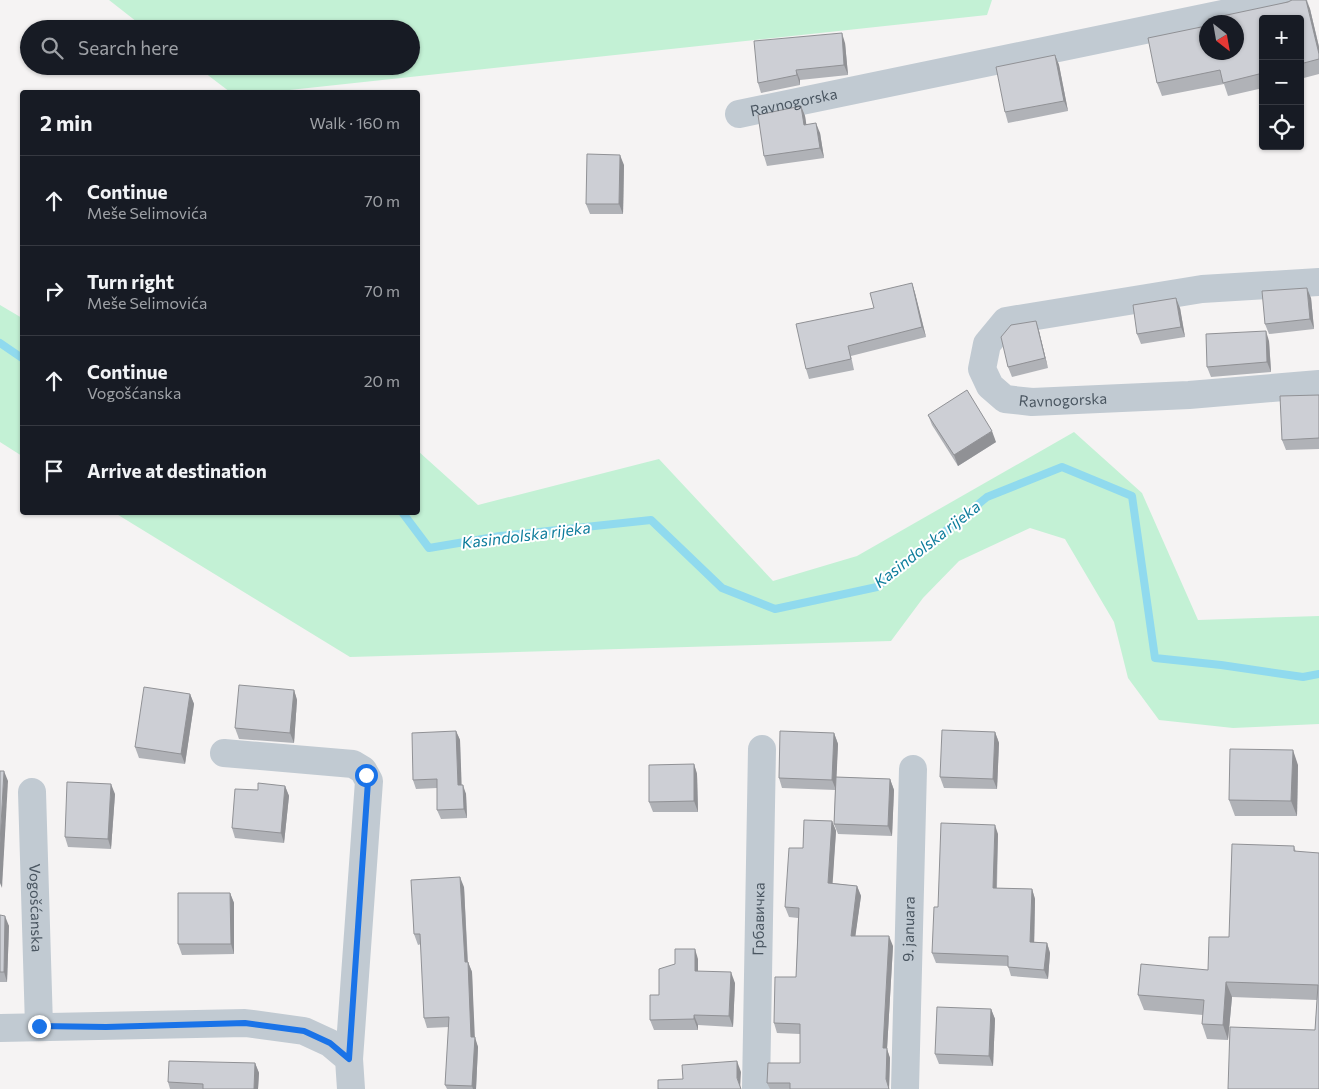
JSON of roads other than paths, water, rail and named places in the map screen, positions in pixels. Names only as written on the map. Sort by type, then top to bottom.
[{"type":"street","name":"Ravnogorska","points":[[739,114],[1290,0]]},
{"type":"street","name":"Ravnogorska","points":[[1319,282],[1202,289],[1006,321],[987,344],[982,369],[990,386],[1005,399],[1032,402],[1189,395],[1319,384]]},
{"type":"street","name":"Грбавичка","points":[[756,1089],[762,749]]},
{"type":"street","points":[[224,752],[353,764],[366,775],[368,781],[349,1059],[351,1089]]},
{"type":"street","name":"9. januara","points":[[905,1089],[913,769]]},
{"type":"street","name":"Vogošćanska","points":[[32,792],[39,1026]]},
{"type":"street","points":[[0,1028],[245,1023],[304,1031],[330,1043],[349,1059]]},
{"type":"waterway","name":"Kasindolska rijeka","points":[[0,343],[20,357]]},
{"type":"waterway","name":"Kasindolska rijeka","points":[[404,515],[429,548],[500,536],[651,520],[722,588],[775,609],[877,587],[987,497],[1062,467],[1132,496],[1155,658],[1303,677],[1319,674]]}]
